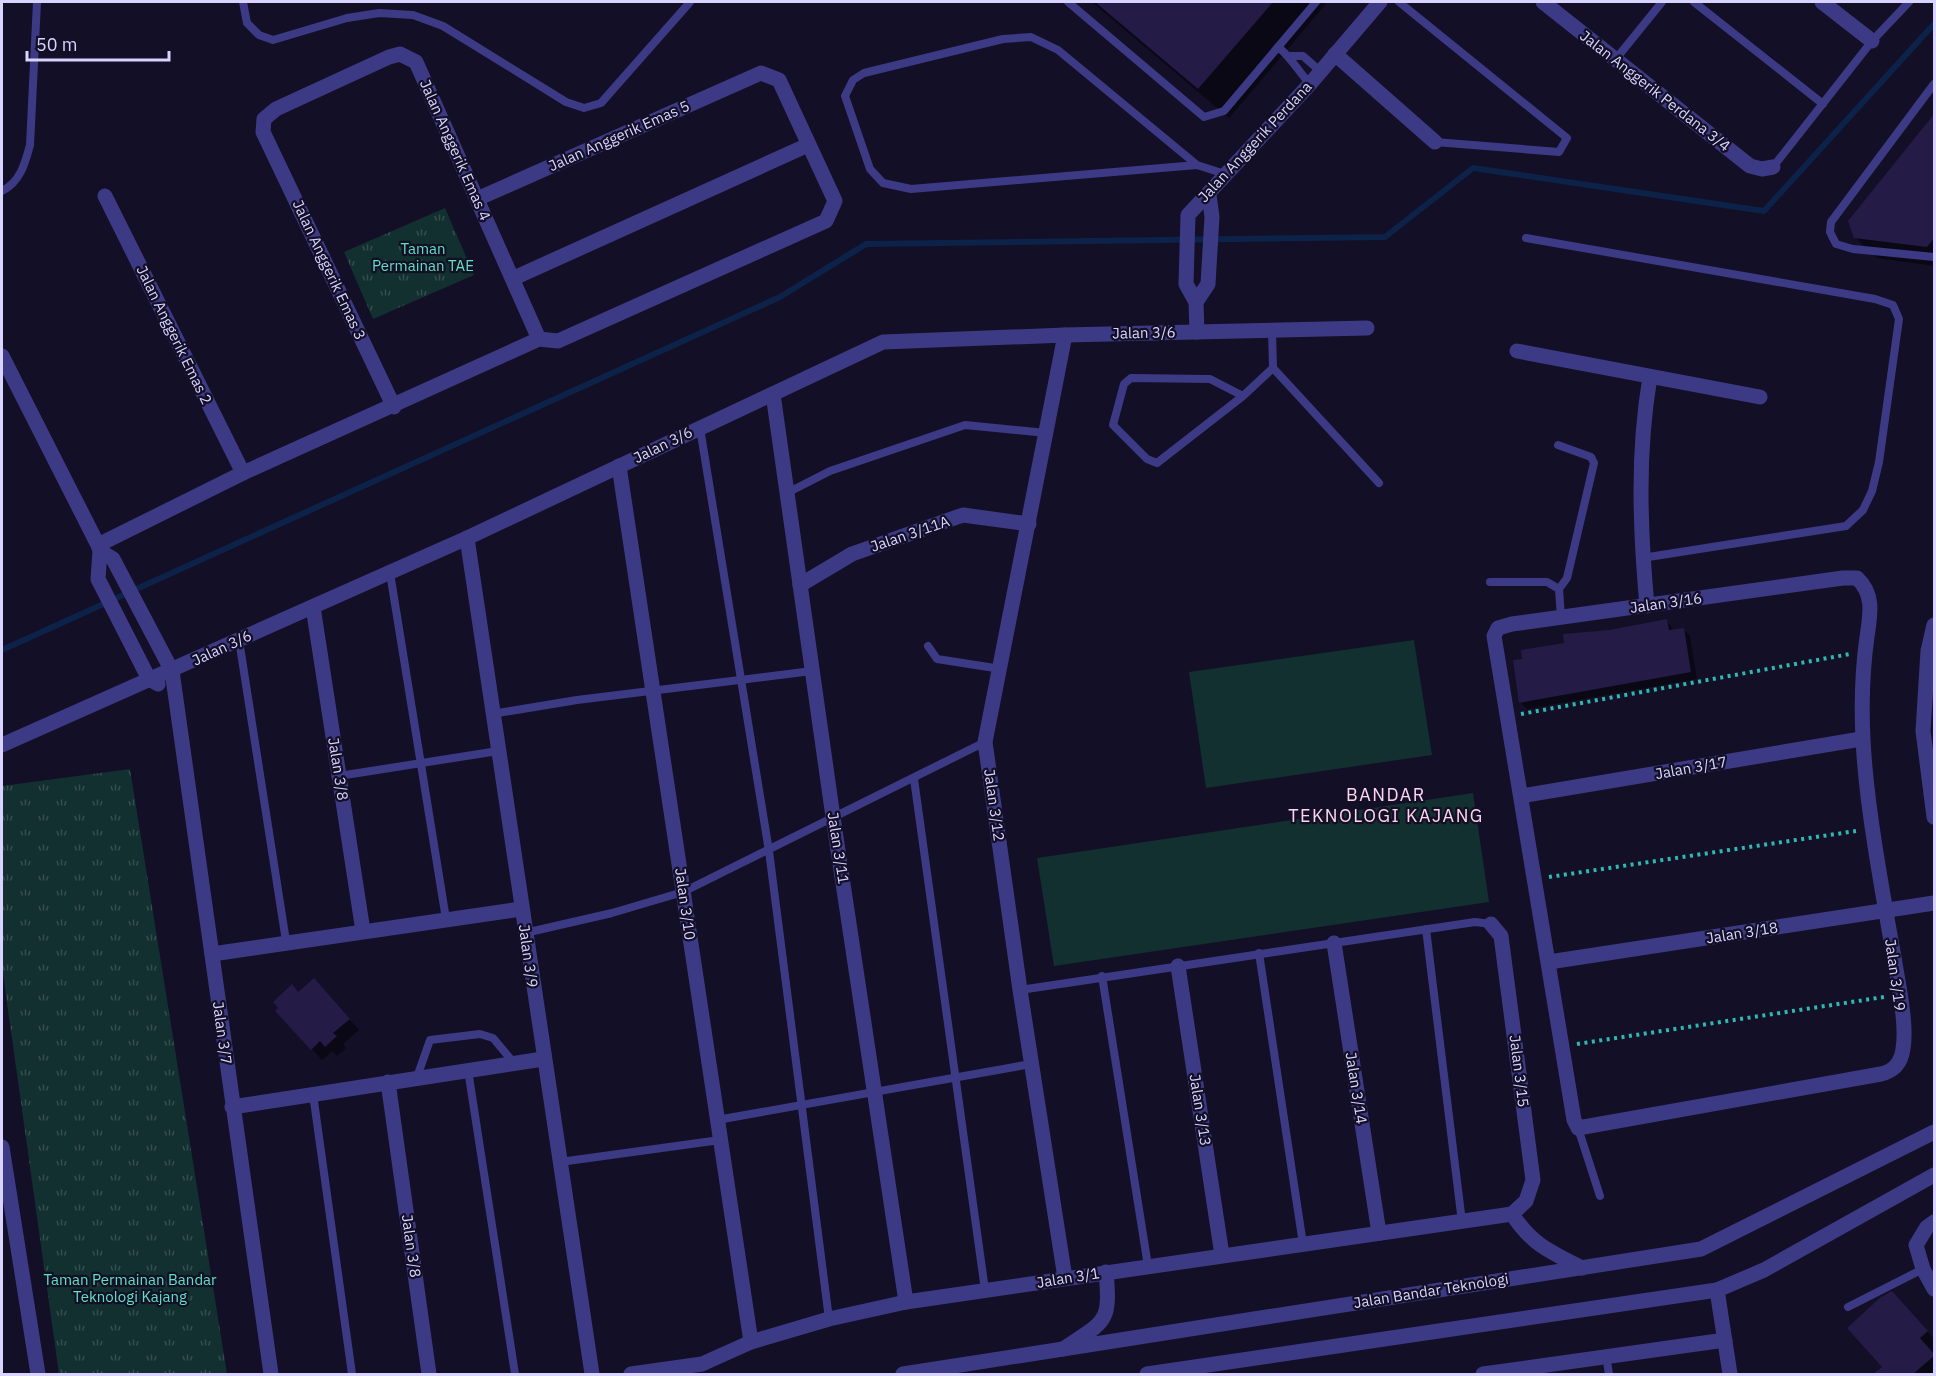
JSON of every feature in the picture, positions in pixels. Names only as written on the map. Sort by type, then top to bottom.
[{"type":"street","name":"Jalan Anggerik Perdana","points":[[1197,332],[1196,302],[1186,284],[1188,215],[1310,84],[1380,2]]},
{"type":"street","name":"Jalan Anggerik Perdana 3/4","points":[[1543,2],[1750,166],[1762,169],[1773,167]]},
{"type":"street","points":[[1822,2],[1872,41]]},
{"type":"street","name":"Jalan Anggerik Emas 4","points":[[263,132],[264,119],[276,109],[388,57],[400,54],[416,62],[514,278],[539,339]]},
{"type":"street","points":[[1335,54],[1436,142]]},
{"type":"street","name":"Jalan Anggerik Emas 5","points":[[477,199],[761,73],[779,80],[808,145]]},
{"type":"street","name":"Jalan Anggerik Emas 3","points":[[263,132],[394,407]]},
{"type":"street","points":[[99,548],[243,473],[394,407],[539,339],[558,341],[826,222],[835,201],[808,145],[514,278]]},
{"type":"street","name":"Jalan Anggerik Perdana","points":[[1196,302],[1208,284],[1212,217],[1209,195]]},
{"type":"street","name":"Jalan Anggerik Emas 2","points":[[105,196],[243,473]]},
{"type":"street","name":"Jalan 3/6","points":[[2,745],[467,538],[883,342],[1367,328]]},
{"type":"street","name":"Jalan 3/12","points":[[1065,335],[985,742],[1031,1064],[1065,1278]]},
{"type":"street","points":[[1517,351],[1760,397]]},
{"type":"street","points":[[2,357],[99,548],[98,579],[137,656],[149,679],[174,692]]},
{"type":"street","points":[[1647,606],[1642,558],[1640,454],[1650,377]]},
{"type":"street","name":"Jalan 3/11","points":[[773,393],[833,817],[906,1302]]},
{"type":"street","name":"Jalan 3/10","points":[[619,466],[655,691],[751,1342]]},
{"type":"street","name":"Jalan 3/11A","points":[[800,585],[852,554],[963,515],[1029,524]]},
{"type":"street","name":"Jalan 3/9","points":[[467,538],[558,1162],[592,1374]]},
{"type":"street","name":"Jalan 3/7","points":[[99,548],[113,559],[172,671],[271,1374]]},
{"type":"street","name":"Jalan 3/16","points":[[1508,716],[1494,636],[1498,628],[1512,624],[1843,578]]},
{"type":"street","name":"Jalan 3/19","points":[[1578,1128],[1890,1072],[1897,1066],[1904,1048],[1900,996],[1861,739],[1870,597],[1866,586],[1857,578],[1843,578]]},
{"type":"street","name":"Jalan 3/8","points":[[313,607],[363,931]]},
{"type":"street","points":[[1935,625],[1928,651],[1929,731],[1935,817]]},
{"type":"street","points":[[1508,716],[1562,1046],[1578,1128]]},
{"type":"street","name":"Jalan 3/17","points":[[1521,796],[1861,739]]},
{"type":"street","name":"Jalan 3/18","points":[[1549,962],[1935,903]]},
{"type":"street","points":[[212,954],[286,941],[521,909]]},
{"type":"street","name":"Jalan 3/15","points":[[1491,924],[1501,936],[1533,1180],[1527,1201],[1512,1214]]},
{"type":"street","name":"Jalan 3/14","points":[[1334,943],[1379,1233]]},
{"type":"street","name":"Jalan 3/13","points":[[1178,966],[1222,1255]]},
{"type":"street","points":[[232,1107],[543,1059]]},
{"type":"street","name":"Jalan 3/8","points":[[388,1082],[429,1374]]},
{"type":"street","points":[[1928,1136],[1935,1124]]},
{"type":"street","name":"Jalan Bandar Teknologi","points":[[903,1374],[1701,1249],[1928,1136]]},
{"type":"street","points":[[2,1147],[6,1210],[38,1374]]},
{"type":"street","points":[[1147,1374],[1717,1290],[1764,1270],[1935,1175]]},
{"type":"street","points":[[1512,1214],[1525,1234],[1547,1250],[1582,1268]]},
{"type":"street","name":"Jalan 3/1","points":[[631,1374],[702,1364],[751,1342],[829,1319],[906,1302],[1512,1214]]},
{"type":"street","points":[[1935,1222],[1926,1227],[1916,1245],[1923,1269],[1935,1288]]},
{"type":"street","points":[[1064,1349],[1105,1318],[1109,1304],[1106,1272]]},
{"type":"street","points":[[1717,1290],[1730,1374]]},
{"type":"street","points":[[1486,1374],[1606,1355],[1725,1340]]},
{"type":"street","points":[[1002,1374],[1001,1366],[1008,1358]]},
{"type":"lane","points":[[2,191],[18,178],[30,145],[37,2]]},
{"type":"lane","points":[[243,2],[247,23],[259,34],[273,40],[347,18],[379,13],[413,15],[443,26],[566,102],[585,108],[601,103],[690,2]]},
{"type":"lane","points":[[1068,2],[1204,117],[1224,111],[1316,2]]},
{"type":"lane","points":[[1399,2],[1567,138],[1559,152],[1436,142]]},
{"type":"lane","points":[[1615,60],[1662,2]]},
{"type":"lane","points":[[1694,2],[1823,104]]},
{"type":"lane","points":[[1773,167],[1872,41],[1909,2]]},
{"type":"lane","points":[[1197,165],[911,189],[884,183],[870,169],[845,96],[853,80],[864,73],[1003,39],[1031,37],[1058,50],[1197,165],[1225,174]]},
{"type":"lane","points":[[1278,47],[1290,56],[1303,56],[1320,71]]},
{"type":"lane","points":[[1290,56],[1292,66],[1310,84]]},
{"type":"lane","points":[[1935,84],[1831,222],[1830,232],[1836,244],[1853,249],[1935,257]]},
{"type":"lane","points":[[1526,238],[1875,299],[1893,304],[1899,319],[1879,462],[1872,491],[1863,510],[1846,526],[1642,558]]},
{"type":"lane","points":[[1272,330],[1273,368],[1379,483]]},
{"type":"lane","points":[[1243,396],[1210,380],[1131,378],[1124,384],[1113,424],[1147,459],[1157,463],[1243,396],[1273,368]]},
{"type":"lane","points":[[787,493],[830,471],[965,425],[1046,433]]},
{"type":"lane","points":[[700,427],[769,851],[829,1319]]},
{"type":"lane","points":[[1558,445],[1591,457],[1594,463],[1567,578],[1559,589],[1561,617]]},
{"type":"lane","points":[[390,573],[446,919]]},
{"type":"lane","points":[[1490,582],[1547,582],[1559,589]]},
{"type":"lane","points":[[239,640],[286,941]]},
{"type":"lane","points":[[928,646],[938,658],[1001,669]]},
{"type":"lane","points":[[492,714],[577,700],[812,671]]},
{"type":"lane","points":[[525,933],[612,913],[683,892],[985,742]]},
{"type":"lane","points":[[339,776],[498,751]]},
{"type":"lane","points":[[914,779],[985,1290]]},
{"type":"lane","points":[[1020,990],[1475,922],[1491,924]]},
{"type":"lane","points":[[1426,929],[1462,1222]]},
{"type":"lane","points":[[1259,954],[1303,1244]]},
{"type":"lane","points":[[1102,976],[1148,1266]]},
{"type":"lane","points":[[417,1077],[430,1040],[480,1034],[493,1038],[514,1063]]},
{"type":"lane","points":[[717,1120],[1031,1064]]},
{"type":"lane","points":[[468,1070],[515,1374]]},
{"type":"lane","points":[[313,1094],[352,1374]]},
{"type":"lane","points":[[1578,1128],[1600,1196]]},
{"type":"lane","points":[[558,1162],[720,1140]]},
{"type":"lane","points":[[1848,1307],[1923,1269]]},
{"type":"lane","points":[[1606,1355],[1609,1374]]},
{"type":"path","points":[[1508,716],[1865,651]]},
{"type":"path","points":[[1534,880],[1873,830]]},
{"type":"path","points":[[1562,1046],[1900,996]]},
{"type":"green space","name":"Taman Permainan TAE","points":[[445,208],[474,275],[373,319],[344,252]]},
{"type":"green space","points":[[1414,640],[1432,755],[1206,788],[1189,672]]},
{"type":"green space","name":"Taman Permainan Bandar Teknologi Kajang","points":[[130,769],[227,1374],[59,1374],[2,967],[2,786]]},
{"type":"green space","points":[[1473,793],[1489,902],[1054,966],[1037,858]]},
{"type":"building","points":[[1095,2],[1273,2],[1198,89]]},
{"type":"building","points":[[1935,113],[1935,237],[1927,247],[1854,238],[1848,221]]},
{"type":"building","points":[[1667,619],[1669,630],[1684,628],[1691,672],[1519,703],[1513,660],[1522,659],[1521,650],[1564,643],[1563,634],[1609,630]]},
{"type":"building","points":[[314,978],[350,1019],[333,1033],[337,1036],[325,1047],[320,1041],[311,1050],[275,1011],[278,1008],[273,1002],[292,984],[298,992]]},
{"type":"building","points":[[1892,1291],[1928,1331],[1920,1338],[1935,1355],[1913,1374],[1873,1374],[1882,1367],[1847,1328],[1881,1297]]},
{"type":"waterway","points":[[2,650],[780,297],[866,244],[1385,237],[1473,168],[1764,211],[1934,24]]},
{"type":"district","name":"BANDAR TEKNOLOGI KAJANG","points":[[1386,805]]}]
